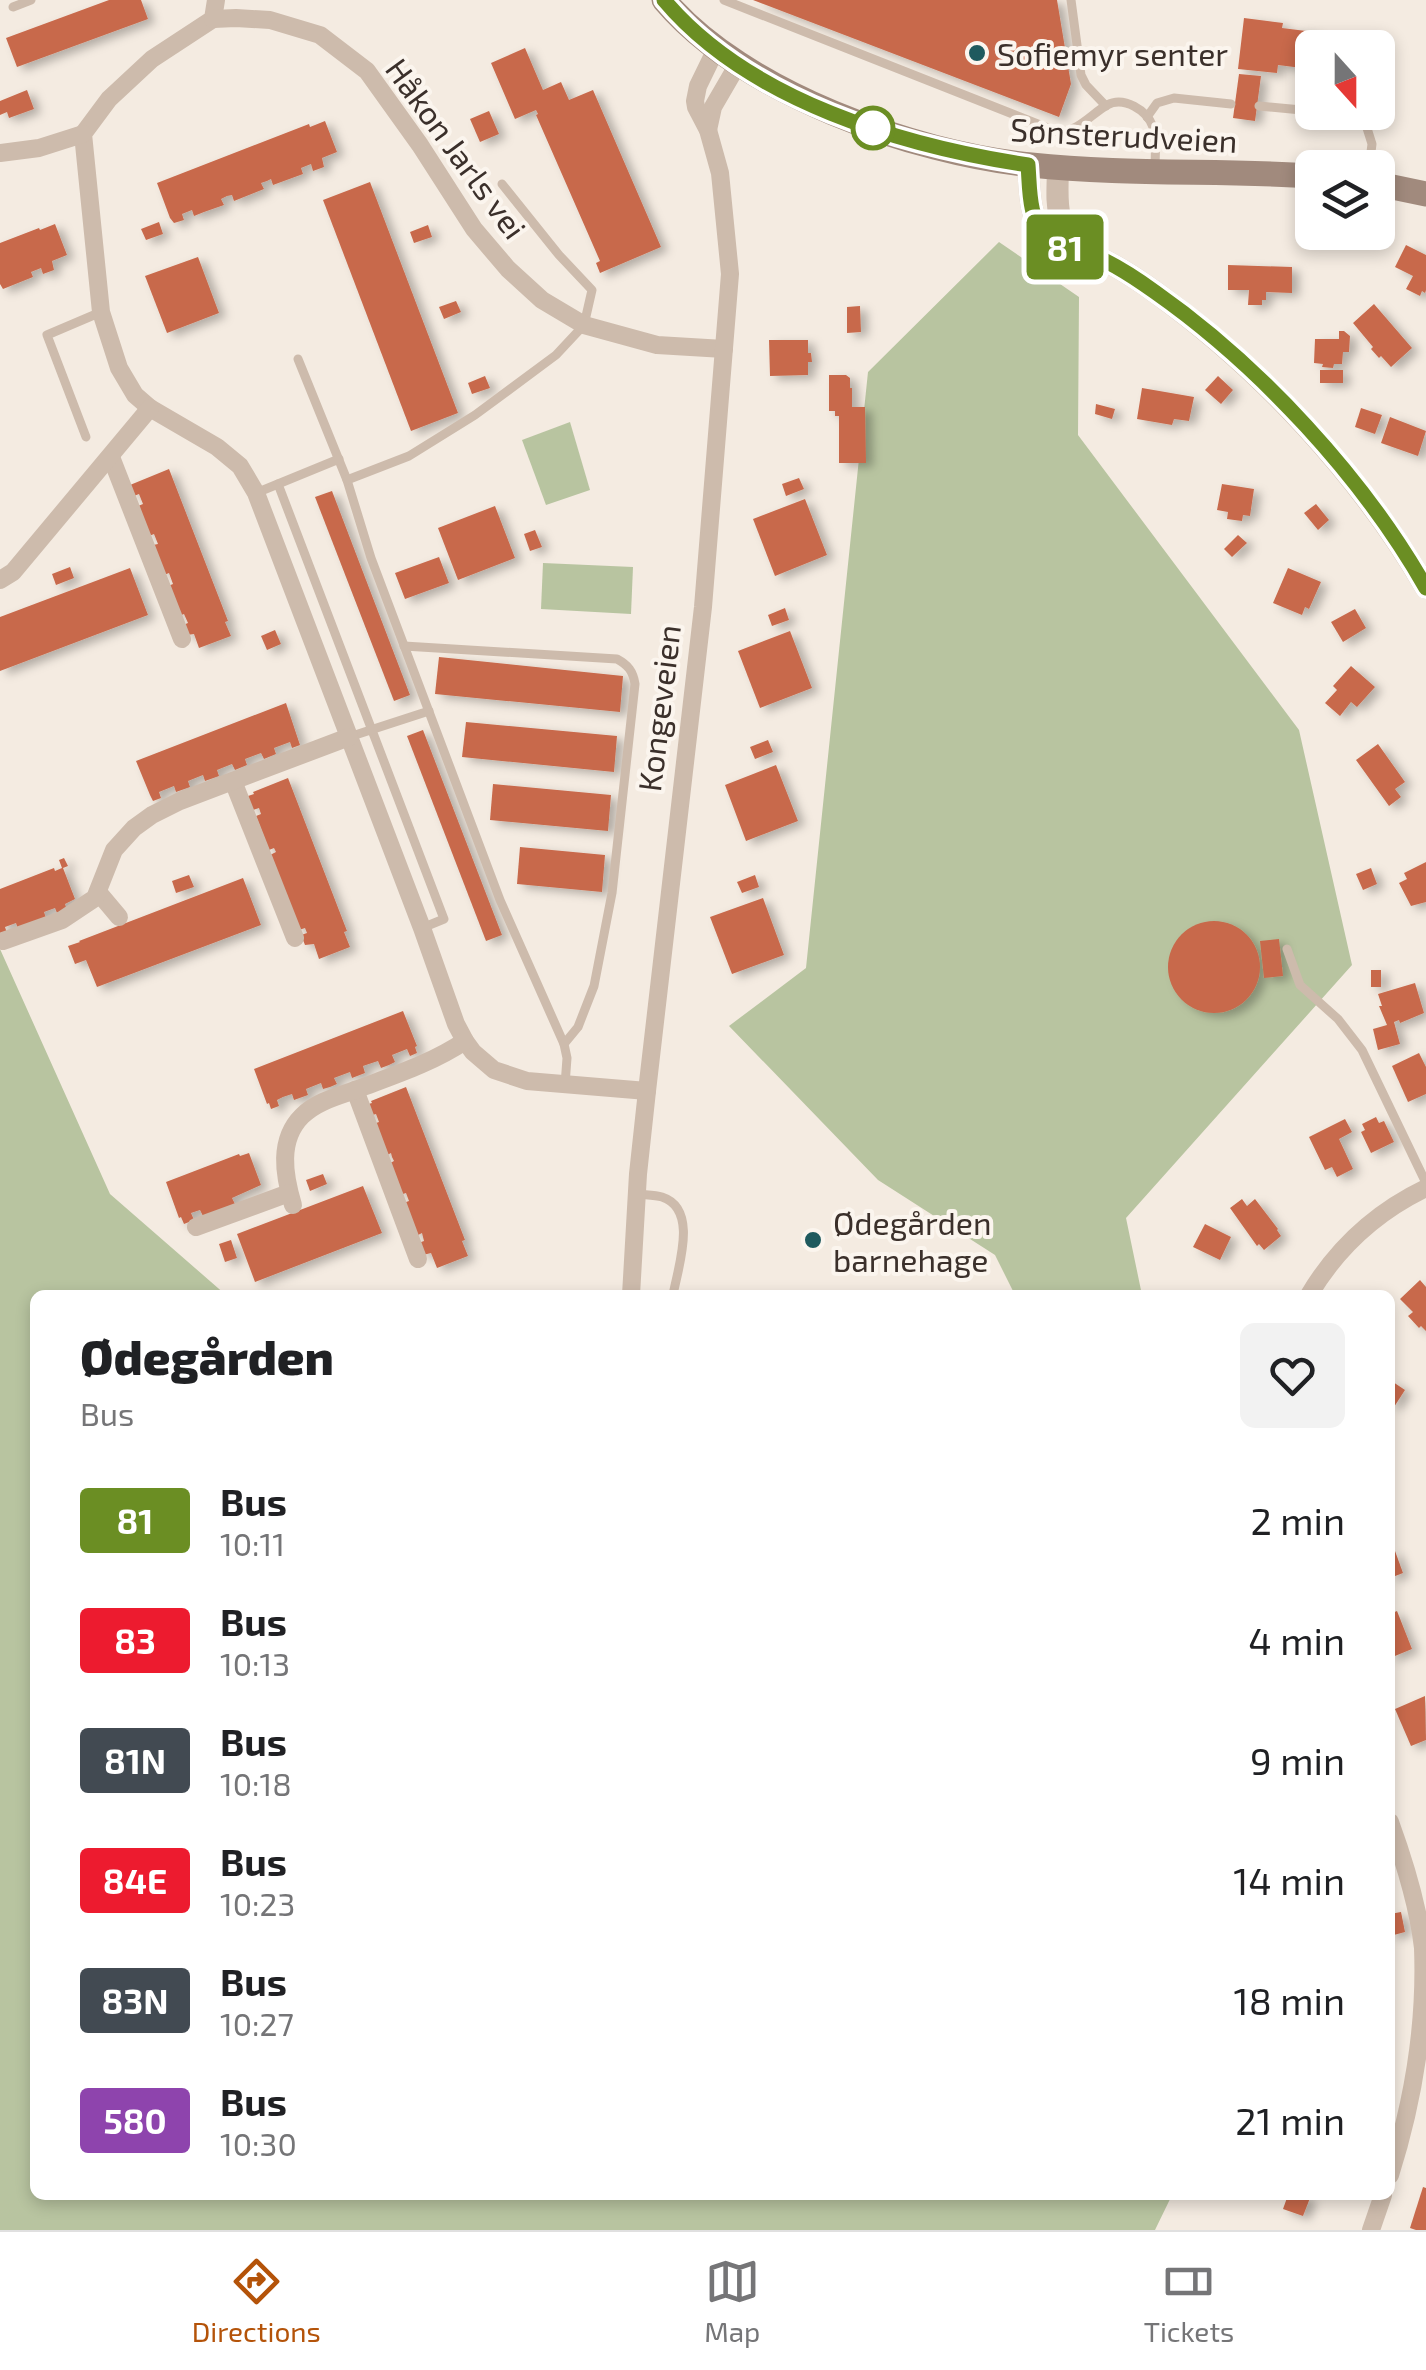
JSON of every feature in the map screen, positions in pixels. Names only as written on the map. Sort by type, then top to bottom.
[{"type":"main road","points":[[664,0],[716,49]]},
{"type":"main road","name":"Sønsterudveien","points":[[716,49],[782,90],[860,124],[945,148],[1058,168],[1295,175]]},
{"type":"main road","points":[[1395,188],[1426,194]]},
{"type":"street","points":[[0,153],[39,148],[82,134],[108,100],[214,9]]},
{"type":"street","name":"Håkon Jarls vei","points":[[214,9],[236,18],[270,20],[320,35],[367,71],[474,229],[508,270],[542,300],[584,325],[657,345],[724,349]]},
{"type":"street","name":"Kongeveien","points":[[631,1290],[646,1091],[702,607],[730,274],[723,192],[695,94],[716,49]]},
{"type":"street","points":[[708,130],[713,107],[738,64]]},
{"type":"street","points":[[82,134],[101,312],[119,368],[135,395],[217,447],[240,466],[256,493],[465,1041],[494,1070],[528,1081],[646,1091]]},
{"type":"street","points":[[1028,165],[1038,227],[1057,245],[1082,251],[1162,297],[1263,382],[1355,485],[1426,588]]},
{"type":"street","points":[[1058,168],[1059,218],[1082,251]]},
{"type":"street","points":[[0,580],[14,572],[150,408]]},
{"type":"street","points":[[111,457],[182,639]]},
{"type":"street","points":[[3,941],[62,920],[87,904],[98,892],[114,850],[134,828],[171,804],[349,738]]},
{"type":"street","points":[[234,781],[295,938]]},
{"type":"street","points":[[98,892],[119,917]]},
{"type":"street","points":[[196,1227],[291,1199],[284,1162],[287,1143],[297,1122],[320,1103],[437,1058],[465,1041]]},
{"type":"street","points":[[355,1090],[418,1259]]},
{"type":"street","points":[[1312,1290],[1359,1232],[1426,1186]]},
{"type":"street","points":[[1395,1838],[1413,1894],[1424,1949],[1420,2051],[1395,2157]]},
{"type":"street","points":[[1371,2230],[1382,2200]]},
{"type":"lane","points":[[13,7],[31,0]]},
{"type":"lane","points":[[724,0],[1058,132],[1074,130],[1116,102],[1130,104],[1147,116],[1154,130],[1155,171]]},
{"type":"lane","points":[[1071,0],[1080,75],[1106,106]]},
{"type":"lane","points":[[1147,116],[1158,103],[1174,98],[1231,104]]},
{"type":"lane","points":[[1258,106],[1295,109]]},
{"type":"lane","points":[[347,480],[409,456],[474,416],[556,355],[584,325],[592,290],[558,255],[502,184]]},
{"type":"lane","points":[[86,437],[46,335],[101,312]]},
{"type":"lane","points":[[298,359],[347,480],[371,558],[500,900],[564,1044],[565,1084]]},
{"type":"lane","points":[[256,493],[339,459]]},
{"type":"lane","points":[[278,484],[444,919],[422,928]]},
{"type":"lane","points":[[404,646],[617,659],[627,664],[633,674],[612,893],[594,986],[578,1027],[564,1044]]},
{"type":"lane","points":[[349,738],[429,712]]},
{"type":"lane","points":[[1286,949],[1300,985],[1338,1019],[1362,1050],[1426,1186]]},
{"type":"lane","points":[[637,1194],[664,1197],[679,1208],[685,1227],[674,1290]]},
{"type":"green space","points":[[999,242],[1079,297],[1078,435],[1299,730],[1352,965],[1126,1218],[1141,1290],[1012,1290],[995,1255],[878,1180],[729,1026],[806,968],[868,372]]},
{"type":"green space","points":[[570,422],[590,490],[546,505],[522,440]]},
{"type":"green space","points":[[543,563],[633,567],[631,614],[541,609]]},
{"type":"green space","points":[[0,949],[110,1194],[220,1290],[30,1290],[30,2200],[1170,2200],[1155,2230],[0,2230]]},
{"type":"building","points":[[109,0],[141,0],[148,19],[17,67],[6,38]]},
{"type":"building","name":"Sofiemyr senter","points":[[753,0],[1057,0],[1071,84],[1059,117]]},
{"type":"building","points":[[1244,18],[1283,23],[1282,28],[1298,30],[1295,67],[1278,65],[1277,73],[1238,69]]},
{"type":"building","points":[[525,48],[543,90],[561,82],[569,100],[593,90],[661,247],[600,273],[596,263],[600,261],[536,110],[515,119],[491,63]]},
{"type":"building","points":[[1239,74],[1261,76],[1255,121],[1233,118]]},
{"type":"building","points":[[27,90],[34,109],[9,118],[7,112],[0,115],[0,101]]},
{"type":"building","points":[[489,111],[499,134],[480,142],[470,119]]},
{"type":"building","points":[[325,121],[337,152],[322,158],[324,167],[313,171],[311,164],[301,168],[303,174],[273,185],[271,179],[261,183],[264,189],[234,201],[232,195],[227,196],[221,199],[224,205],[194,216],[192,210],[182,214],[184,220],[174,223],[170,218],[157,183]]},
{"type":"building","points":[[370,182],[458,413],[411,431],[323,200]]},
{"type":"building","points":[[159,222],[163,234],[146,240],[141,229]]},
{"type":"building","points":[[55,224],[67,255],[52,261],[54,270],[43,274],[41,268],[31,272],[33,277],[3,289],[0,243]]},
{"type":"building","points":[[428,225],[432,237],[414,243],[410,232]]},
{"type":"building","points":[[1406,245],[1426,255],[1426,290],[1420,296],[1406,289],[1413,276],[1395,267]]},
{"type":"building","points":[[198,257],[219,313],[167,333],[145,276]]},
{"type":"building","points":[[1228,265],[1292,267],[1292,293],[1266,292],[1262,305],[1248,305],[1249,290],[1228,290]]},
{"type":"building","points":[[456,301],[461,312],[444,319],[439,307]]},
{"type":"building","points":[[1374,304],[1412,348],[1391,367],[1371,349],[1353,323]]},
{"type":"building","points":[[860,306],[861,332],[847,333],[847,307]]},
{"type":"building","points":[[1339,331],[1350,336],[1349,352],[1343,352],[1342,364],[1334,364],[1333,368],[1314,363],[1315,339],[1339,339]]},
{"type":"building","points":[[769,340],[808,340],[812,362],[808,362],[808,375],[770,376]]},
{"type":"building","points":[[1320,370],[1343,370],[1343,383],[1320,383]]},
{"type":"building","points":[[829,375],[850,378],[852,407],[865,407],[866,463],[839,463],[839,416],[829,411]]},
{"type":"building","points":[[485,376],[490,388],[472,394],[468,383]]},
{"type":"building","points":[[1218,376],[1233,390],[1221,404],[1205,390]]},
{"type":"building","points":[[1142,388],[1194,397],[1189,421],[1174,419],[1172,425],[1137,419]]},
{"type":"building","points":[[1096,404],[1115,409],[1112,419],[1095,414]]},
{"type":"building","points":[[1361,408],[1382,415],[1375,434],[1355,427]]},
{"type":"building","points":[[1390,417],[1426,431],[1418,456],[1381,443]]},
{"type":"building","points":[[169,469],[231,636],[199,648],[194,634],[187,635],[183,625],[188,623],[184,614],[179,616],[168,586],[173,584],[169,573],[164,575],[153,545],[158,544],[154,534],[149,536],[138,506],[143,504],[130,485]]},
{"type":"building","points":[[799,478],[804,489],[786,496],[782,484]]},
{"type":"building","points":[[1222,484],[1254,489],[1250,516],[1243,515],[1242,521],[1227,519],[1228,512],[1217,510]]},
{"type":"building","points":[[332,491],[410,695],[394,701],[315,497]]},
{"type":"building","points":[[805,499],[827,555],[775,576],[753,519]]},
{"type":"building","points":[[1316,504],[1329,520],[1318,530],[1304,513]]},
{"type":"building","points":[[495,506],[515,558],[458,580],[438,528]]},
{"type":"building","points":[[535,530],[542,547],[530,551],[524,534]]},
{"type":"building","points":[[1238,535],[1247,543],[1232,557],[1224,549]]},
{"type":"building","points":[[439,557],[449,583],[405,599],[395,573]]},
{"type":"building","points":[[70,567],[74,578],[56,585],[52,574]]},
{"type":"building","points":[[130,568],[148,615],[0,671],[0,617]]},
{"type":"building","points":[[1288,568],[1321,582],[1309,609],[1305,607],[1302,615],[1273,603]]},
{"type":"building","points":[[785,608],[789,620],[772,626],[768,615]]},
{"type":"building","points":[[1355,609],[1366,628],[1343,642],[1331,622]]},
{"type":"building","points":[[275,630],[281,644],[267,650],[261,636]]},
{"type":"building","points":[[790,631],[812,688],[760,708],[738,651]]},
{"type":"building","points":[[439,657],[623,676],[620,712],[435,694]]},
{"type":"building","points":[[1351,666],[1375,687],[1357,707],[1351,702],[1340,716],[1325,703],[1337,690],[1333,686]]},
{"type":"building","points":[[286,703],[300,745],[292,748],[290,742],[274,748],[276,754],[264,759],[261,753],[245,759],[247,765],[235,770],[232,764],[217,770],[219,776],[205,781],[203,775],[188,781],[190,787],[176,792],[174,786],[159,792],[161,798],[153,801],[136,761]]},
{"type":"building","points":[[466,722],[617,736],[614,772],[462,757]]},
{"type":"building","points":[[423,730],[502,935],[486,941],[407,736]]},
{"type":"building","points":[[768,740],[773,752],[755,759],[750,747]]},
{"type":"building","points":[[1378,744],[1405,782],[1395,789],[1401,797],[1389,806],[1356,760]]},
{"type":"building","points":[[776,765],[798,821],[746,841],[725,785]]},
{"type":"building","points":[[288,778],[350,947],[319,959],[314,944],[305,945],[301,935],[307,933],[305,928],[299,930],[270,855],[276,852],[274,848],[269,850],[256,816],[261,814],[259,808],[253,810],[248,796]]},
{"type":"building","points":[[493,784],[611,795],[608,831],[490,820]]},
{"type":"building","points":[[520,847],[605,855],[602,892],[517,884]]},
{"type":"building","points":[[64,858],[68,866],[63,868],[75,899],[65,904],[67,910],[57,913],[55,908],[44,912],[46,918],[18,929],[16,923],[5,927],[7,933],[0,936],[0,889],[62,868],[59,860]]},
{"type":"building","points":[[1426,862],[1426,902],[1411,906],[1399,883],[1407,879],[1404,873]]},
{"type":"building","points":[[1371,868],[1377,884],[1363,890],[1356,874]]},
{"type":"building","points":[[189,875],[194,887],[176,893],[172,881]]},
{"type":"building","points":[[755,875],[759,887],[742,893],[737,882]]},
{"type":"building","points":[[243,878],[261,925],[97,987],[86,960],[75,964],[68,946]]},
{"type":"building","points":[[763,898],[784,955],[732,974],[710,917]]},
{"type":"building","points":[[1214,921],[1231,925],[1246,935],[1256,950],[1260,967],[1256,984],[1246,999],[1231,1009],[1214,1013],[1197,1009],[1182,999],[1172,984],[1168,967],[1172,950],[1182,935],[1197,925]]},
{"type":"building","points":[[1279,939],[1283,976],[1264,978],[1260,941]]},
{"type":"building","points":[[1371,970],[1381,970],[1381,987],[1371,987]]},
{"type":"building","points":[[1415,983],[1424,1013],[1394,1022],[1400,1044],[1378,1050],[1373,1029],[1387,1025],[1378,994]]},
{"type":"building","points":[[403,1011],[417,1053],[410,1056],[407,1049],[392,1055],[395,1062],[389,1065],[381,1068],[378,1061],[363,1066],[365,1073],[352,1078],[350,1072],[334,1078],[337,1084],[330,1087],[323,1089],[321,1083],[306,1089],[308,1095],[294,1100],[292,1094],[283,1097],[277,1100],[279,1106],[271,1109],[267,1104],[254,1069]]},
{"type":"building","points":[[1419,1053],[1426,1067],[1426,1094],[1408,1102],[1392,1066]]},
{"type":"building","points":[[406,1087],[468,1256],[437,1268],[431,1253],[423,1255],[418,1243],[424,1241],[422,1233],[416,1236],[403,1203],[409,1201],[406,1193],[400,1195],[388,1164],[394,1161],[391,1153],[385,1156],[373,1124],[379,1122],[376,1114],[369,1116],[365,1105]]},
{"type":"building","points":[[1376,1117],[1379,1123],[1384,1121],[1394,1142],[1371,1153],[1361,1132],[1365,1130],[1362,1124]]},
{"type":"building","points":[[1345,1119],[1352,1132],[1339,1139],[1353,1169],[1337,1177],[1332,1167],[1325,1170],[1309,1137]]},
{"type":"building","points":[[249,1153],[261,1185],[232,1198],[235,1204],[203,1216],[200,1210],[191,1213],[194,1220],[184,1224],[166,1182]]},
{"type":"building","points":[[323,1174],[327,1184],[310,1191],[306,1180]]},
{"type":"building","points":[[363,1186],[382,1233],[255,1282],[237,1234]]},
{"type":"building","points":[[1242,1199],[1247,1206],[1255,1199],[1278,1229],[1281,1236],[1264,1250],[1230,1208]]},
{"type":"building","points":[[1205,1224],[1231,1237],[1220,1260],[1193,1247]]},
{"type":"building","points":[[231,1240],[237,1258],[225,1262],[219,1244]]},
{"type":"building","points":[[1420,1280],[1426,1287],[1426,1331],[1408,1316],[1413,1312],[1400,1299]]},
{"type":"building","points":[[1395,1383],[1405,1390],[1395,1405]]},
{"type":"building","points":[[1395,1551],[1403,1573],[1395,1576]]},
{"type":"building","points":[[1395,1612],[1412,1649],[1395,1656]]},
{"type":"building","points":[[1425,1696],[1426,1740],[1411,1746],[1395,1709]]},
{"type":"building","points":[[1401,1912],[1405,1932],[1395,1935],[1395,1913]]},
{"type":"building","points":[[1423,2187],[1426,2230],[1416,2230],[1410,2228]]},
{"type":"building","points":[[1286,2200],[1309,2200],[1303,2216],[1283,2209]]},
{"type":"bus line","name":"81","points":[[664,0],[716,49],[763,80],[804,100],[904,138],[1028,165],[1034,216],[1046,236],[1057,245],[1082,251],[1139,281],[1172,304],[1263,382],[1355,485],[1426,588]]},
{"type":"place","name":"Sofiemyr senter","points":[[977,53]]},
{"type":"place","name":"Ødegården barnehage","points":[[813,1240]]}]
